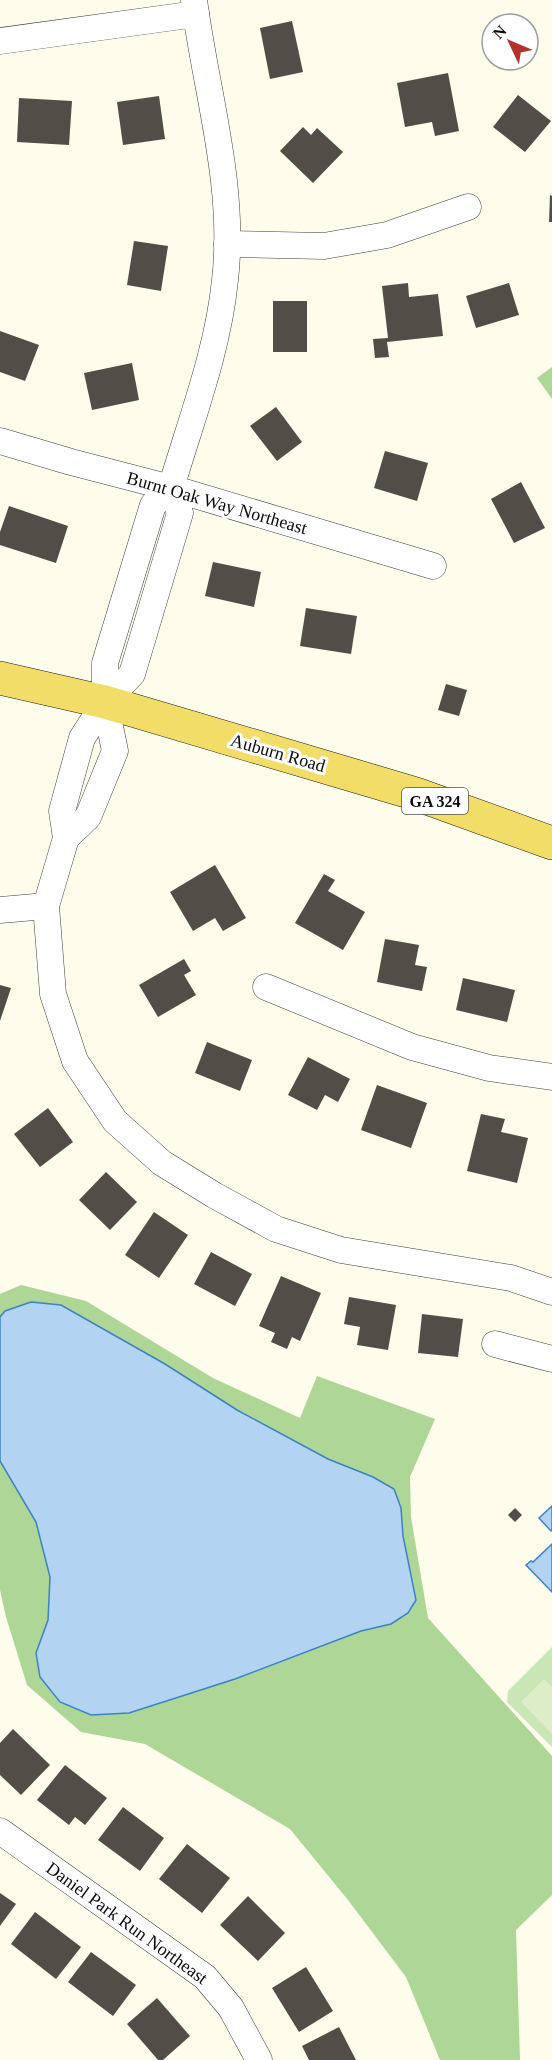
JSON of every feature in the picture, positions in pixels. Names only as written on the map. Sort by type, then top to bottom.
[{"type":"main road","name":"Auburn Road","points":[[0,678],[105,702],[416,794],[552,843]]},
{"type":"street","points":[[0,41],[195,7],[224,180],[227,244],[225,281],[214,342],[171,488],[153,505],[145,526],[105,663],[105,702],[114,751],[88,816],[66,838]]},
{"type":"street","points":[[227,244],[324,246],[387,235],[468,207]]},
{"type":"street","name":"Burnt Oak Way Northeast","points":[[0,441],[171,488],[433,566]]},
{"type":"street","points":[[105,702],[82,738],[62,811],[66,838],[46,906],[54,993],[75,1061],[115,1120],[162,1163],[276,1229],[342,1250],[511,1278],[552,1292]]},
{"type":"street","points":[[0,910],[46,906]]},
{"type":"street","points":[[266,987],[412,1047],[489,1068],[552,1077]]},
{"type":"street","points":[[495,1344],[552,1359]]},
{"type":"street","name":"Daniel Park Run Northeast","points":[[0,1831],[206,1977],[231,2008],[259,2060]]},
{"type":"green space","points":[[552,367],[552,399],[537,378]]},
{"type":"green space","points":[[21,1285],[86,1301],[213,1378],[300,1418],[317,1376],[435,1419],[410,1477],[411,1517],[428,1618],[552,1756],[552,1895],[516,1930],[520,2060],[440,2060],[406,1977],[348,1900],[290,1829],[145,1744],[81,1732],[27,1685],[0,1590],[0,1294]]},
{"type":"green space","points":[[552,1647],[552,1747],[507,1702],[508,1691]]},
{"type":"green space","points":[[544,1679],[552,1687],[552,1734],[521,1702]]},
{"type":"water","points":[[31,1302],[61,1305],[165,1364],[237,1410],[328,1459],[373,1477],[394,1489],[401,1508],[403,1536],[416,1600],[408,1613],[391,1624],[361,1631],[235,1679],[129,1713],[91,1715],[60,1702],[40,1677],[36,1653],[48,1620],[50,1577],[36,1522],[0,1461],[0,1317],[5,1311]]},
{"type":"water","points":[[552,1506],[552,1530],[551,1531],[539,1518]]},
{"type":"water","points":[[552,1544],[552,1592],[526,1565],[533,1562]]},
{"type":"building","points":[[292,21],[303,72],[270,79],[260,28]]},
{"type":"building","points":[[448,73],[459,131],[435,136],[432,122],[405,127],[397,83]]},
{"type":"building","points":[[518,95],[551,121],[525,152],[493,127]]},
{"type":"building","points":[[159,96],[165,139],[123,145],[117,102]]},
{"type":"building","points":[[19,98],[72,101],[69,145],[17,142]]},
{"type":"building","points":[[303,127],[311,135],[317,128],[343,152],[313,183],[280,151]]},
{"type":"building","points":[[550,195],[552,196],[552,222],[549,222]]},
{"type":"building","points":[[134,241],[168,246],[161,291],[127,285]]},
{"type":"building","points":[[408,283],[409,297],[438,294],[443,336],[387,342],[389,357],[375,358],[373,339],[388,338],[382,286]]},
{"type":"building","points":[[509,283],[519,315],[476,328],[466,296]]},
{"type":"building","points":[[273,301],[307,301],[307,352],[273,352]]},
{"type":"building","points":[[0,331],[39,345],[25,381],[0,372]]},
{"type":"building","points":[[132,363],[139,400],[92,410],[84,373]]},
{"type":"building","points":[[276,407],[302,442],[277,461],[250,426]]},
{"type":"building","points":[[385,451],[428,463],[417,501],[374,488]]},
{"type":"building","points":[[521,482],[545,528],[514,543],[491,499]]},
{"type":"building","points":[[9,506],[68,526],[56,563],[0,545],[0,532]]},
{"type":"building","points":[[213,562],[261,572],[254,607],[205,596]]},
{"type":"building","points":[[306,608],[357,616],[351,654],[300,646]]},
{"type":"building","points":[[446,684],[467,690],[459,716],[438,710]]},
{"type":"building","points":[[215,865],[246,918],[223,931],[215,918],[193,931],[170,892]]},
{"type":"building","points":[[324,874],[335,880],[328,891],[365,912],[343,950],[295,923]]},
{"type":"building","points":[[385,939],[419,945],[415,965],[427,967],[422,991],[377,982]]},
{"type":"building","points":[[184,959],[191,971],[184,975],[196,995],[158,1017],[139,985]]},
{"type":"building","points":[[463,978],[515,990],[507,1022],[456,1010]]},
{"type":"building","points":[[0,985],[11,988],[0,1021]]},
{"type":"building","points":[[207,1042],[252,1060],[240,1091],[195,1073]]},
{"type":"building","points":[[308,1057],[350,1079],[338,1102],[325,1095],[317,1110],[288,1095]]},
{"type":"building","points":[[377,1085],[427,1103],[411,1148],[361,1130]]},
{"type":"building","points":[[48,1108],[73,1142],[40,1167],[14,1134]]},
{"type":"building","points":[[481,1114],[505,1119],[501,1132],[528,1138],[517,1183],[467,1171]]},
{"type":"building","points":[[106,1172],[137,1202],[110,1230],[79,1200]]},
{"type":"building","points":[[154,1212],[188,1235],[159,1278],[125,1255]]},
{"type":"building","points":[[211,1252],[252,1274],[235,1306],[194,1284]]},
{"type":"building","points":[[281,1276],[321,1293],[300,1341],[292,1337],[287,1349],[271,1342],[275,1333],[259,1326]]},
{"type":"building","points":[[349,1297],[396,1305],[388,1350],[357,1345],[360,1327],[344,1324]]},
{"type":"building","points":[[422,1314],[463,1319],[458,1357],[418,1353]]},
{"type":"building","points":[[515,1508],[522,1515],[515,1522],[508,1515]]},
{"type":"building","points":[[13,1729],[50,1765],[21,1795],[0,1775],[0,1743]]},
{"type":"building","points":[[65,1765],[107,1798],[85,1825],[75,1817],[69,1825],[37,1800]]},
{"type":"building","points":[[123,1807],[164,1838],[140,1871],[98,1840]]},
{"type":"building","points":[[187,1844],[230,1878],[202,1913],[159,1879]]},
{"type":"building","points":[[0,1893],[16,1904],[0,1926]]},
{"type":"building","points":[[248,1896],[285,1933],[258,1961],[220,1925]]},
{"type":"building","points":[[35,1912],[81,1947],[56,1979],[11,1944]]},
{"type":"building","points":[[91,1952],[136,1985],[113,2016],[68,1982]]},
{"type":"building","points":[[306,1967],[333,2011],[299,2032],[272,1988]]},
{"type":"building","points":[[157,1998],[190,2036],[163,2060],[158,2060],[127,2024]]},
{"type":"building","points":[[339,2027],[356,2060],[309,2060],[302,2046]]}]
